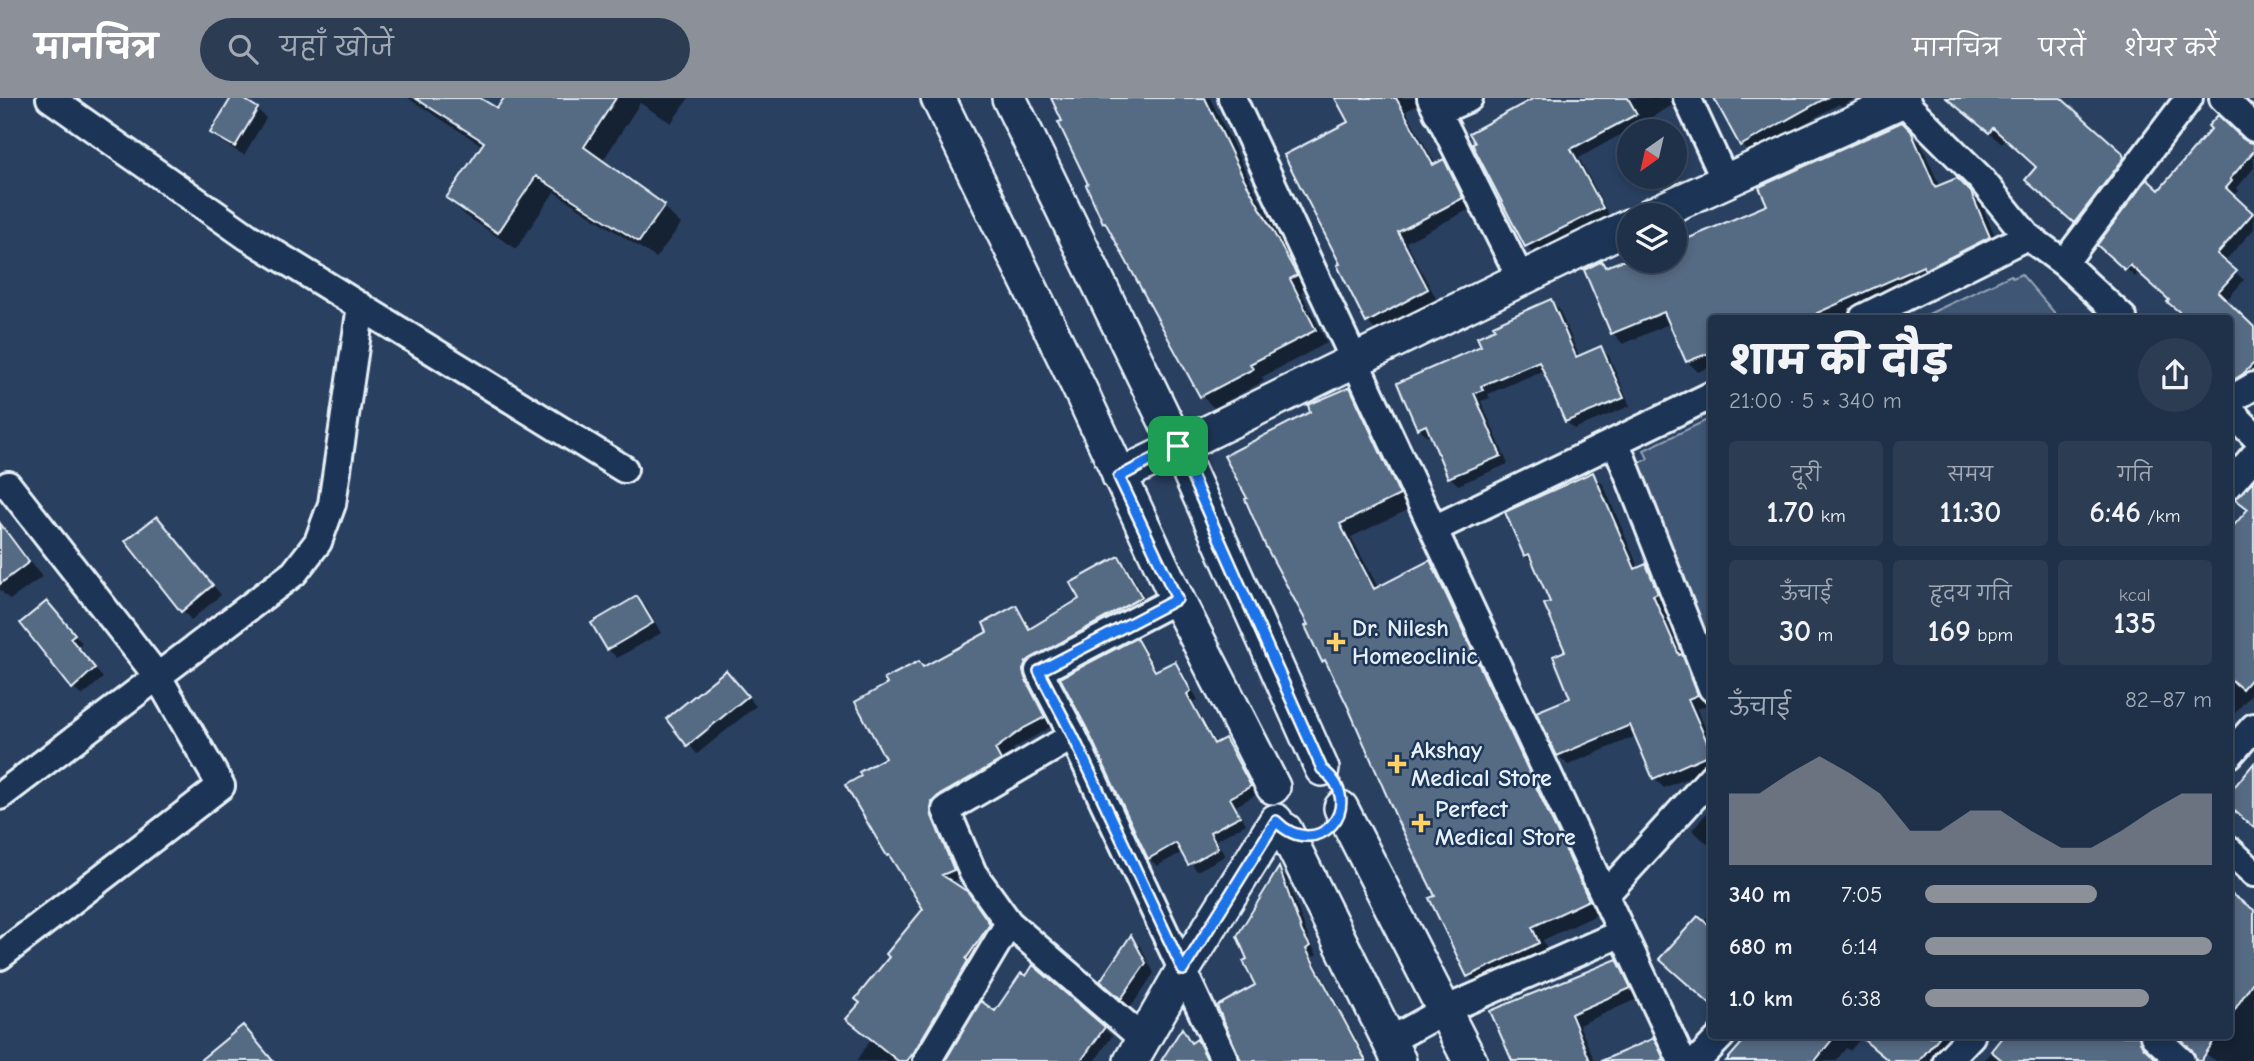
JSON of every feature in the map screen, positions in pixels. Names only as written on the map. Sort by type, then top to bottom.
[{"type":"street","points":[[50,98],[248,237],[624,469]]},
{"type":"street","points":[[938,98],[1083,396],[1177,599],[1273,787]]},
{"type":"street","points":[[1009,98],[1178,446],[1322,769]]},
{"type":"street","points":[[1232,98],[1682,1061]]},
{"type":"street","points":[[1469,98],[1434,105],[1520,277]]},
{"type":"street","points":[[1687,98],[1725,180]]},
{"type":"street","points":[[2064,263],[2189,98]]},
{"type":"street","points":[[2223,98],[2254,128]]},
{"type":"street","points":[[1676,203],[1901,99],[1981,179],[2027,236],[2064,263],[2120,315]]},
{"type":"street","points":[[1119,477],[1520,277],[1617,232]]},
{"type":"street","points":[[1869,315],[2027,236]]},
{"type":"street","points":[[0,796],[295,573],[318,542],[332,504],[361,306]]},
{"type":"street","points":[[2233,398],[2254,386]]},
{"type":"street","points":[[1434,529],[1708,397]]},
{"type":"street","points":[[2233,414],[2254,435]]},
{"type":"street","points":[[1616,443],[1708,678]]},
{"type":"street","points":[[2233,480],[2254,456]]},
{"type":"street","points":[[0,956],[221,786],[158,677],[8,485]]},
{"type":"street","points":[[1177,599],[1039,671],[1073,736],[1226,1061]]},
{"type":"street","points":[[2233,751],[2254,727]]},
{"type":"street","points":[[1073,736],[946,810],[974,873],[1009,923],[1137,1050],[1183,970],[1281,825]]},
{"type":"street","points":[[1281,825],[1295,835],[1307,836],[1319,834],[1329,828],[1337,820],[1341,808],[1338,786],[1331,776],[1322,769],[1311,766],[1288,770],[1273,787],[1270,798],[1272,810],[1394,1051],[1445,1010],[1622,933]]},
{"type":"street","points":[[1605,895],[1708,781]]},
{"type":"street","points":[[1341,808],[1470,1061]]},
{"type":"street","points":[[2233,854],[2254,873]]},
{"type":"street","points":[[927,1061],[1009,923]]},
{"type":"street","points":[[1697,1061],[1718,1039]]},
{"type":"street","points":[[1947,1061],[1968,1039]]},
{"type":"street","points":[[2157,1039],[2181,1061]]},
{"type":"shaded area","points":[[2021,274],[2056,315],[1926,315],[2011,275],[2013,278]]},
{"type":"shaded area","points":[[1708,419],[1708,644],[1639,463],[1648,459],[1644,450]]},
{"type":"building","points":[[231,98],[242,98],[258,108],[235,147],[210,133]]},
{"type":"building","points":[[415,98],[480,98],[497,108],[504,98],[616,98],[584,147],[665,205],[639,242],[536,176],[498,233],[446,198],[484,142]]},
{"type":"building","points":[[1051,98],[1205,98],[1243,177],[1297,275],[1290,279],[1316,330],[1250,364],[1253,369],[1200,397],[1105,222],[1103,223],[1086,185],[1088,184],[1058,122],[1062,121]]},
{"type":"building","points":[[1335,98],[1396,98],[1433,165],[1444,159],[1463,198],[1398,232],[1428,289],[1366,323],[1337,265],[1340,264],[1284,155],[1348,122]]},
{"type":"building","points":[[1534,98],[1628,98],[1637,114],[1628,119],[1617,119],[1617,125],[1571,149],[1603,208],[1525,247],[1472,144],[1475,143],[1469,133]]},
{"type":"building","points":[[1714,98],[1826,98],[1740,146]]},
{"type":"building","points":[[1946,98],[2061,98],[2122,152],[2124,158],[2074,223],[2025,180],[2036,167],[1993,128],[1989,133]]},
{"type":"building","points":[[2218,115],[2243,139],[2254,143],[2254,151],[2230,179],[2232,181],[2226,188],[2253,213],[2217,254],[2237,271],[2218,292],[2254,327],[2254,363],[2233,380],[2233,315],[2183,315],[2130,265],[2125,270],[2097,245],[2147,179],[2159,190],[2211,129],[2208,126]]},
{"type":"building","points":[[1902,122],[1911,131],[1935,187],[1957,178],[1971,192],[1990,237],[1925,270],[1923,266],[1817,313],[1818,315],[1708,315],[1708,354],[1686,362],[1664,312],[1611,334],[1584,270],[1602,261],[1605,267],[1617,262],[1617,273],[1687,273],[1687,239],[1767,205],[1759,187]]},
{"type":"building","points":[[1551,299],[1576,357],[1601,346],[1624,398],[1565,422],[1539,361],[1481,386],[1483,390],[1474,393],[1501,456],[1448,478],[1426,425],[1417,429],[1397,383],[1481,346],[1477,337],[1495,329],[1493,325]]},
{"type":"building","points":[[1350,387],[1400,495],[1340,524],[1374,589],[1430,560],[1589,900],[1532,927],[1539,943],[1467,977],[1429,898],[1435,896],[1399,824],[1348,707],[1325,660],[1322,662],[1305,626],[1308,625],[1265,545],[1245,499],[1247,498],[1224,456],[1310,412],[1308,405]]},
{"type":"building","points":[[1593,472],[1635,569],[1646,564],[1658,593],[1653,595],[1679,655],[1682,654],[1698,695],[1688,699],[1708,744],[1708,755],[1653,779],[1630,725],[1557,756],[1536,712],[1570,698],[1553,656],[1565,651],[1544,604],[1550,602],[1529,554],[1524,556],[1505,512]]},
{"type":"building","points":[[2254,480],[2254,675],[2242,689],[2233,682],[2233,526],[2248,509],[2235,499]]},
{"type":"building","points":[[157,516],[213,585],[181,612],[125,541]]},
{"type":"building","points":[[0,523],[29,562],[0,584]]},
{"type":"building","points":[[1119,556],[1142,597],[1026,662],[1023,670],[1025,678],[1045,717],[995,749],[1001,760],[932,802],[932,816],[954,870],[942,875],[968,892],[990,924],[966,959],[968,961],[914,1052],[907,1061],[898,1061],[846,1019],[860,1003],[855,999],[889,957],[886,954],[923,909],[889,855],[887,856],[845,785],[861,776],[859,772],[885,758],[855,702],[887,684],[884,679],[919,661],[923,667],[987,632],[983,623],[1016,605],[1029,629],[1079,599],[1070,583]]},
{"type":"building","points":[[637,596],[653,623],[607,650],[591,623]]},
{"type":"building","points":[[47,601],[75,634],[70,638],[95,668],[72,689],[20,623]]},
{"type":"building","points":[[1136,638],[1155,671],[1175,661],[1191,691],[1187,694],[1214,744],[1225,738],[1251,786],[1230,798],[1240,816],[1210,832],[1218,848],[1188,865],[1176,843],[1148,859],[1060,678]]},
{"type":"building","points":[[726,670],[748,696],[687,746],[666,719]]},
{"type":"building","points":[[2254,763],[2254,828],[2233,810],[2233,788]]},
{"type":"building","points":[[1279,867],[1302,932],[1310,946],[1306,949],[1366,1061],[1241,1061],[1217,1006],[1255,985],[1243,961],[1247,959],[1237,936]]},
{"type":"building","points":[[2233,895],[2254,910],[2254,980],[2233,1012]]},
{"type":"building","points":[[1698,916],[1708,925],[1708,1002],[1659,959]]},
{"type":"building","points":[[1131,935],[1146,963],[1121,999],[1100,981]]},
{"type":"building","points":[[1617,959],[1631,988],[1571,1014],[1590,1061],[1512,1061],[1490,1011]]},
{"type":"building","points":[[1033,965],[1105,1027],[1081,1061],[945,1061],[981,1001],[995,1011],[1021,973],[1026,976]]},
{"type":"building","points":[[243,1025],[273,1061],[199,1061]]},
{"type":"building","points":[[1182,1028],[1191,1043],[1197,1039],[1208,1061],[1161,1061]]},
{"type":"building","points":[[1654,1038],[1665,1061],[1601,1061]]},
{"type":"building","points":[[1745,1039],[1833,1039],[1815,1061],[1726,1061]]},
{"type":"building","points":[[1863,1039],[1937,1039],[1919,1061],[1889,1061]]},
{"type":"building","points":[[2001,1039],[2140,1039],[2143,1047],[2158,1061],[2003,1061],[1991,1051]]},
{"type":"building","points":[[2180,1039],[2215,1039],[2201,1061],[2196,1061],[2192,1050]]},
{"type":"place","name":"Dr. Nilesh Homeoclinic","points":[[1336,642]]},
{"type":"place","name":"Akshay Medical Store","points":[[1397,764]]},
{"type":"place","name":"Perfect Medical Store","points":[[1421,823]]},
{"type":"route","points":[[1178,446],[1322,769],[1338,786],[1341,797],[1337,820],[1319,834],[1295,835],[1276,821],[1183,970],[1073,736],[1039,671],[1177,599],[1119,477],[1178,446]]}]
